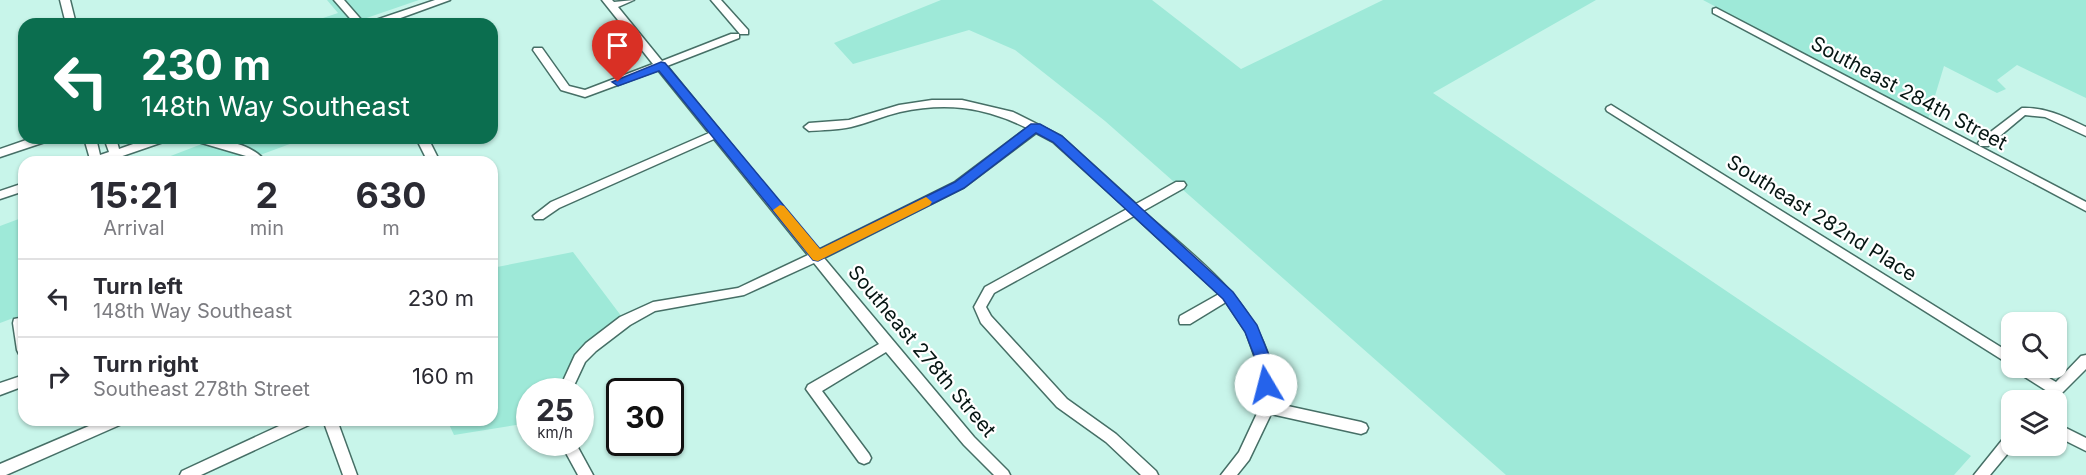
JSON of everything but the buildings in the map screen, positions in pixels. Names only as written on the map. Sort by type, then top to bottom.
[{"type":"street","points":[[65,0],[70,18]]},
{"type":"street","points":[[339,0],[355,18]]},
{"type":"street","points":[[392,18],[445,0]]},
{"type":"street","points":[[610,3],[628,0]]},
{"type":"street","points":[[538,50],[565,88],[578,93],[597,91],[740,34],[716,0]]},
{"type":"street","name":"Southeast 278th Street","points":[[610,3],[818,256],[888,345],[969,441],[1003,475]]},
{"type":"street","name":"Southeast 284th Street","points":[[1716,10],[2086,207]]},
{"type":"street","points":[[809,127],[849,124],[899,109],[932,104],[962,103],[1009,115],[1058,139],[1228,296],[1252,330],[1264,363],[1267,408],[1244,456],[1228,475]]},
{"type":"street","name":"Southeast 282nd Place","points":[[1611,109],[2001,354]]},
{"type":"street","points":[[1984,143],[2022,112],[2034,111],[2052,115],[2086,132]]},
{"type":"street","points":[[571,378],[591,347],[626,321],[653,308],[740,292],[818,256],[959,185],[1036,127]]},
{"type":"street","points":[[539,216],[555,205],[717,134]]},
{"type":"street","points":[[0,153],[26,144]]},
{"type":"street","points":[[112,144],[115,154]]},
{"type":"street","points":[[109,156],[144,144]]},
{"type":"street","points":[[220,144],[253,156]]},
{"type":"street","points":[[1151,475],[1111,438],[1062,403],[987,319],[980,307],[989,290],[1180,185]]},
{"type":"street","points":[[0,195],[18,189]]},
{"type":"street","points":[[1185,320],[1228,296]]},
{"type":"street","points":[[864,458],[813,389],[888,345]]},
{"type":"street","points":[[2038,378],[2057,390],[2086,360]]},
{"type":"street","points":[[0,389],[18,382]]},
{"type":"street","points":[[1267,408],[1361,428]]},
{"type":"street","points":[[0,471],[103,426]]},
{"type":"street","points":[[188,475],[293,426]]},
{"type":"street","points":[[332,426],[350,475]]},
{"type":"street","points":[[2067,435],[2086,445]]},
{"type":"street","points":[[1981,475],[2001,451]]},
{"type":"street","points":[[575,456],[586,475]]},
{"type":"green space","points":[[327,0],[419,0],[366,18],[323,18],[338,13]]},
{"type":"green space","points":[[941,0],[1152,0],[1241,69],[1383,0],[1596,0],[1433,93],[1971,456],[1954,475],[1506,475],[1105,121],[1015,50],[969,30],[853,64],[834,43]]},
{"type":"green space","points":[[1703,0],[2086,0],[2086,98],[2017,65],[1997,80],[2006,89],[1997,93],[1944,66],[1928,119]]},
{"type":"green space","points":[[202,144],[290,144],[257,156],[171,156]]},
{"type":"green space","points":[[18,219],[18,316],[0,323],[0,226]]},
{"type":"green space","points":[[573,252],[625,321],[603,336],[573,378],[516,378],[516,425],[454,435],[450,426],[498,426],[498,267]]},
{"type":"slow traffic","points":[[780,210],[818,256],[926,202]]},
{"type":"route","points":[[618,82],[661,66],[818,256],[959,185],[981,171],[1036,127],[1058,139],[1228,296],[1252,330],[1264,363],[1266,385]]}]
